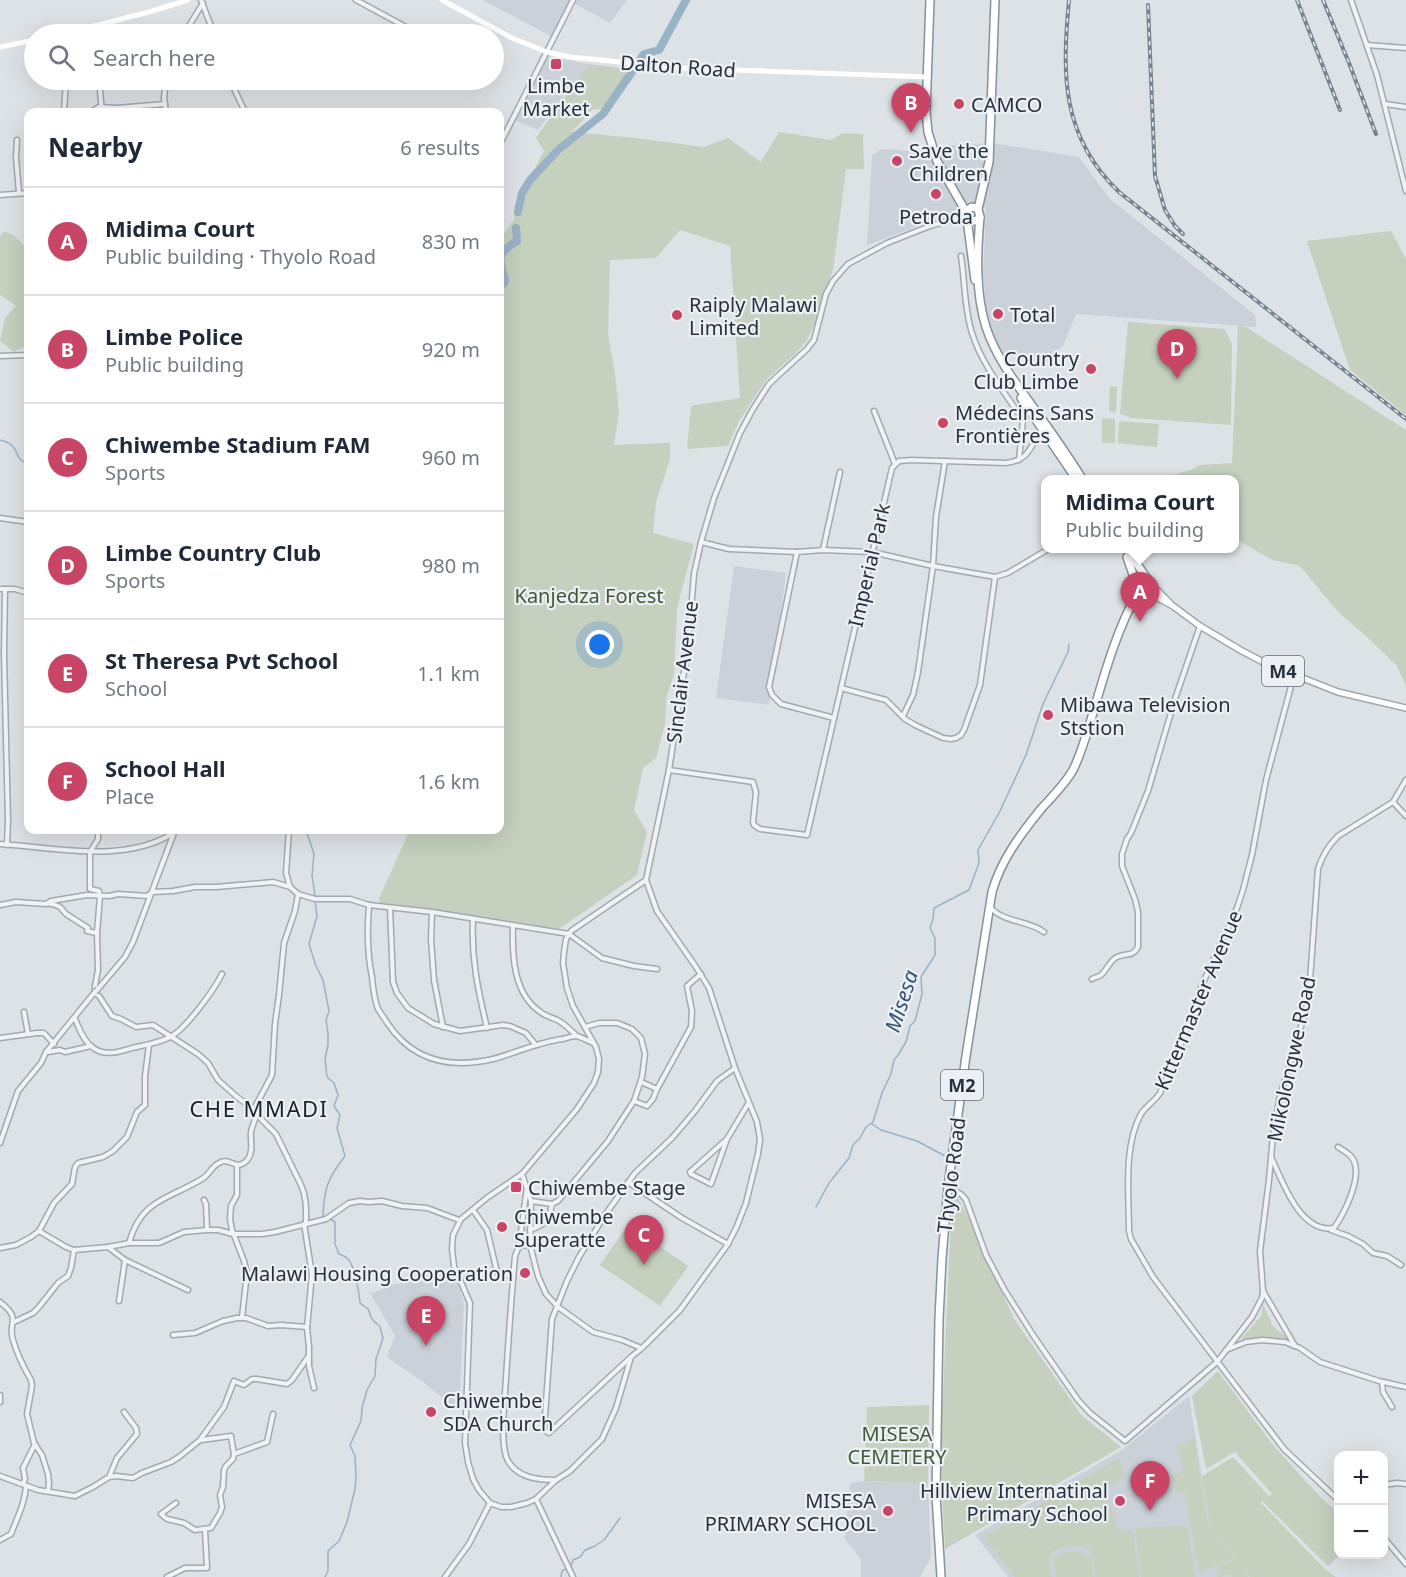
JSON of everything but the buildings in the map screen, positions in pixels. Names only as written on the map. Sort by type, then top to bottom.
[{"type":"highway","points":[[930,0],[926,112],[928,132],[937,161],[966,215],[979,310],[987,342],[994,356],[1079,475]]},
{"type":"highway","points":[[995,0],[989,162],[979,213],[980,298],[986,326],[998,354],[1074,475]]},
{"type":"highway","points":[[966,215],[972,207],[979,213]]},
{"type":"highway","points":[[966,215],[974,221],[979,213]]},
{"type":"highway","points":[[1126,553],[1137,589],[1141,596],[1148,596]]},
{"type":"highway","points":[[1127,553],[1151,584]]},
{"type":"highway","points":[[1137,589],[1141,582],[1147,581],[1151,584]]},
{"type":"highway","name":"M2","points":[[1148,596],[1153,589],[1151,584]]},
{"type":"highway","name":"Thyolo Road","points":[[941,1577],[936,1496],[942,1258],[948,1187],[989,907],[994,884],[1010,851],[1072,770],[1121,628],[1137,589]]},
{"type":"highway","name":"Thyolo Road","points":[[1121,628],[1138,603],[1148,596]]},
{"type":"main road","points":[[104,24],[188,0]]},
{"type":"main road","name":"Dalton Road","points":[[442,0],[486,24]]},
{"type":"main road","name":"Dalton Road","points":[[504,34],[547,52],[570,57],[653,66],[806,74],[928,77]]},
{"type":"main road","points":[[0,47],[24,42]]},
{"type":"main road","name":"M4","points":[[1151,584],[1173,606]]},
{"type":"main road","name":"M4","points":[[1148,596],[1158,598],[1173,606],[1200,626],[1242,651],[1294,675],[1338,692],[1406,708]]},
{"type":"street","points":[[357,0],[401,24]]},
{"type":"street","points":[[504,136],[573,0]]},
{"type":"street","points":[[1351,0],[1385,104],[1403,167],[1406,191]]},
{"type":"street","points":[[190,24],[202,2]]},
{"type":"street","points":[[202,2],[210,24]]},
{"type":"street","points":[[1367,45],[1406,48]]},
{"type":"street","points":[[64,108],[65,90]]},
{"type":"street","points":[[100,90],[101,108]]},
{"type":"street","points":[[165,90],[166,108]]},
{"type":"street","points":[[235,90],[243,108]]},
{"type":"street","points":[[122,108],[165,104]]},
{"type":"street","points":[[1385,104],[1406,107]]},
{"type":"street","points":[[17,140],[19,193]]},
{"type":"street","points":[[0,195],[24,193]]},
{"type":"street","name":"Sinclair Avenue","points":[[646,880],[669,770],[688,646],[694,574],[714,498],[740,433],[769,384],[807,350],[814,340],[826,294],[833,281],[848,264],[920,230],[966,215]]},
{"type":"street","points":[[961,256],[973,338],[991,372],[1023,420],[1018,461]]},
{"type":"street","points":[[0,356],[24,355]]},
{"type":"street","points":[[874,411],[895,464],[899,461],[911,460],[1006,463],[1018,461],[1029,452],[1037,436],[1050,436]]},
{"type":"street","points":[[903,716],[914,695],[933,566],[936,517],[945,461]]},
{"type":"street","name":"Imperial Park","points":[[669,770],[753,782],[756,792],[754,825],[760,829],[807,835],[872,552],[892,468],[895,464]]},
{"type":"street","points":[[823,550],[840,472]]},
{"type":"street","points":[[0,518],[24,521]]},
{"type":"street","points":[[701,542],[729,549],[872,552],[995,577],[1014,570],[1043,553]]},
{"type":"street","points":[[797,552],[769,687],[772,695],[781,704],[834,718]]},
{"type":"street","points":[[841,688],[886,700],[915,725],[948,739],[961,735],[980,685],[995,577]]},
{"type":"street","points":[[7,845],[3,589],[24,592]]},
{"type":"street","points":[[1092,979],[1102,974],[1113,959],[1132,954],[1138,947],[1138,912],[1122,866],[1122,855],[1148,791],[1175,699],[1200,626]]},
{"type":"street","name":"Kittermaster Avenue","points":[[1294,675],[1266,780],[1252,855],[1237,908],[1202,985],[1183,1039],[1160,1093],[1156,1100],[1145,1109],[1132,1138],[1128,1177],[1129,1231],[1131,1239],[1154,1277],[1284,1449],[1334,1496]]},
{"type":"street","name":"Mikolongwe Road","points":[[948,1187],[966,1200],[986,1255],[1004,1289],[1078,1400],[1125,1442],[1217,1362],[1259,1305],[1263,1291],[1260,1251],[1271,1156],[1280,1096],[1309,994],[1317,879],[1321,860],[1328,847],[1338,837],[1394,802],[1406,780]]},
{"type":"street","points":[[1394,802],[1406,816]]},
{"type":"street","points":[[98,834],[90,852],[90,889],[99,891],[100,896],[97,933],[99,970],[95,986],[96,992],[112,1016],[136,1027],[153,1025],[208,1063],[223,1085],[254,1109],[276,1134],[305,1193],[305,1224],[312,1278],[307,1327],[308,1358],[314,1388]]},
{"type":"street","points":[[0,844],[90,852],[133,849],[158,843],[171,834]]},
{"type":"street","points":[[0,1143],[18,1091],[40,1064],[46,1052],[125,957],[153,892],[173,834]]},
{"type":"street","points":[[289,834],[285,873],[290,887]]},
{"type":"street","points":[[631,1356],[616,1408],[602,1439],[570,1471],[556,1480],[536,1499],[511,1507],[501,1507],[490,1503],[475,1483],[465,1448],[470,1303],[456,1272],[453,1238],[459,1220],[486,1198],[522,1174],[578,1109],[594,1083],[599,1056],[573,1006],[566,981],[564,952],[569,934],[646,880],[659,915],[709,988],[735,1068],[757,1122],[760,1142],[746,1203],[735,1230],[728,1244],[680,1310],[642,1348],[631,1356],[547,1433],[543,1428],[552,1319],[579,1257],[605,1215],[639,1168],[672,1138],[717,1081],[735,1068]]},
{"type":"street","points":[[46,904],[51,901],[87,895],[147,896],[153,892],[195,887],[273,882],[315,899],[350,898],[369,905],[432,912],[569,934],[602,958],[657,969]]},
{"type":"street","points":[[254,1109],[272,1075],[284,944],[298,894]]},
{"type":"street","points":[[0,905],[16,902],[60,906],[66,914],[88,928],[87,931],[97,933]]},
{"type":"street","points":[[369,905],[369,964],[375,999],[380,1012],[393,1031],[414,1051],[428,1058],[461,1064],[494,1059],[535,1045],[578,1036]]},
{"type":"street","points":[[989,907],[1000,916],[1044,932]]},
{"type":"street","points":[[390,908],[392,976],[396,991],[409,1009],[434,1024],[462,1032],[503,1025],[510,1026],[526,1033],[535,1045]]},
{"type":"street","points":[[432,912],[434,980],[443,1027]]},
{"type":"street","points":[[473,919],[474,972],[487,1028]]},
{"type":"street","points":[[513,925],[515,968],[524,996],[540,1012],[562,1023],[578,1036],[594,1043]]},
{"type":"street","points":[[75,1019],[85,1039],[91,1046],[101,1051],[119,1052],[149,1045],[171,1036],[187,1023],[215,987],[222,974]]},
{"type":"street","points":[[634,1101],[647,1106],[653,1099],[691,1027],[692,1011],[687,986],[700,974]]},
{"type":"street","points":[[24,1012],[28,1034]]},
{"type":"street","points":[[531,1202],[552,1204],[558,1201],[608,1141],[634,1101],[641,1082],[645,1054],[641,1038],[632,1029],[617,1023],[601,1023],[585,1027]]},
{"type":"street","points":[[0,1038],[44,1033],[54,1044]]},
{"type":"street","points":[[0,1248],[16,1245],[39,1231],[54,1203],[72,1184],[76,1164],[103,1157],[127,1137],[137,1112],[145,1105],[145,1076],[149,1045]]},
{"type":"street","points":[[46,1052],[60,1050],[65,1052],[91,1046]]},
{"type":"street","points":[[641,1082],[657,1089]]},
{"type":"street","points":[[727,1139],[690,1173],[711,1184],[727,1139],[748,1103]]},
{"type":"street","points":[[129,1243],[140,1216],[159,1200],[201,1179],[219,1162],[227,1161],[237,1165],[244,1163],[251,1154],[251,1131],[258,1113]]},
{"type":"street","points":[[1327,1229],[1334,1228],[1340,1220],[1354,1188],[1356,1175],[1354,1160],[1338,1147]]},
{"type":"street","points":[[1271,1156],[1297,1209],[1315,1225],[1348,1236],[1363,1244],[1372,1253],[1387,1256],[1401,1265]]},
{"type":"street","points":[[237,1165],[237,1195],[231,1208],[230,1219],[247,1274],[242,1317]]},
{"type":"street","points":[[522,1174],[531,1202],[530,1245],[548,1297],[581,1325],[596,1334],[622,1340],[642,1348]]},
{"type":"street","points":[[628,1182],[682,1218],[728,1244]]},
{"type":"street","points":[[527,1187],[519,1246],[515,1254],[503,1434],[506,1455],[513,1467],[524,1475],[556,1480]]},
{"type":"street","points":[[204,1200],[207,1230]]},
{"type":"street","points":[[39,1231],[74,1250],[129,1243],[159,1243],[184,1232],[207,1230],[233,1234],[262,1234],[326,1219],[350,1203],[382,1201],[402,1206],[429,1208],[459,1220]]},
{"type":"street","points":[[530,1230],[548,1220],[552,1204]]},
{"type":"street","points":[[473,1210],[486,1230],[497,1272],[502,1275],[513,1275]]},
{"type":"street","points":[[519,1246],[530,1245]]},
{"type":"street","points":[[108,1247],[125,1260],[188,1290]]},
{"type":"street","points":[[14,1322],[33,1313],[58,1283],[68,1276],[74,1250]]},
{"type":"street","points":[[118,1301],[125,1260]]},
{"type":"street","points":[[1263,1291],[1296,1347]]},
{"type":"street","points":[[0,1302],[9,1309],[13,1316],[12,1338],[32,1383],[27,1414],[35,1444],[42,1455],[48,1474],[48,1491]]},
{"type":"street","points":[[173,1335],[195,1333],[223,1321],[242,1317],[267,1326],[307,1327]]},
{"type":"street","points":[[1226,1350],[1246,1342],[1262,1340],[1285,1342],[1320,1362],[1382,1382],[1406,1387]]},
{"type":"street","points":[[0,1476],[38,1490],[75,1496],[109,1477],[133,1478],[173,1461],[200,1440],[224,1407],[234,1381],[244,1385],[257,1378],[286,1384],[292,1380],[308,1358]]},
{"type":"street","points":[[1382,1382],[1383,1392],[1392,1407]]},
{"type":"street","points":[[0,1395],[0,1402]]},
{"type":"street","points":[[109,1477],[117,1458],[137,1432],[124,1412]]},
{"type":"street","points":[[234,1455],[267,1442],[273,1414]]},
{"type":"street","points":[[176,1503],[161,1514],[162,1516],[184,1523],[195,1530],[211,1528],[220,1513],[224,1471],[234,1455],[231,1436],[200,1440]]},
{"type":"street","points":[[0,1540],[11,1534],[24,1501],[23,1468],[35,1444]]},
{"type":"street","points":[[1388,1484],[1406,1485]]},
{"type":"street","points":[[536,1499],[573,1577]]},
{"type":"street","points":[[445,1577],[469,1544],[490,1503]]},
{"type":"street","points":[[167,1577],[185,1568],[207,1568],[205,1530]]},
{"type":"street","points":[[1388,1544],[1406,1564]]},
{"type":"shaded area","name":"Limbe Market","points":[[482,0],[570,0],[551,36]]},
{"type":"shaded area","points":[[577,0],[627,0],[610,23],[575,4]]},
{"type":"shaded area","points":[[547,56],[588,64],[538,130],[516,121]]},
{"type":"shaded area","points":[[992,143],[1079,157],[1109,198],[1255,315],[1256,327],[1076,314],[1063,346],[1049,357],[998,354],[986,308],[983,274],[986,208],[972,204],[867,245],[872,155],[881,149],[923,152],[938,146]]},
{"type":"shaded area","points":[[734,566],[786,573],[769,705],[716,698]]},
{"type":"shaded area","points":[[454,1270],[464,1304],[459,1411],[387,1357],[395,1336],[371,1294],[391,1285],[424,1279]]},
{"type":"shaded area","name":"Hillview Internatinal Primary School","points":[[1189,1396],[1210,1526],[1250,1577],[1008,1577],[975,1535],[1122,1450]]},
{"type":"shaded area","name":"MISESA PRIMARY SCHOOL","points":[[864,1481],[928,1483],[931,1557],[920,1577],[861,1577],[861,1559],[845,1539],[850,1483]]},
{"type":"green space","name":"Kanjedza Forest","points":[[588,64],[639,70],[610,109],[593,109],[572,132],[704,147],[728,138],[761,162],[779,132],[831,140],[843,133],[863,134],[864,169],[846,169],[833,270],[816,321],[807,340],[797,352],[766,380],[739,421],[728,446],[687,449],[691,406],[740,398],[730,246],[680,230],[656,258],[610,260],[608,334],[619,412],[614,445],[670,443],[670,459],[656,502],[653,533],[694,544],[677,608],[674,674],[666,699],[665,724],[656,758],[643,768],[634,810],[647,832],[637,875],[559,929],[380,905],[379,898],[408,834],[504,834],[504,233],[514,220],[514,207],[544,151],[536,138]]},
{"type":"green space","points":[[4,231],[13,235],[24,245],[24,347],[14,352],[0,341],[5,318],[16,306],[0,295],[0,236]]},
{"type":"green space","points":[[1391,231],[1406,259],[1406,415],[1350,370],[1307,241]]},
{"type":"green space","points":[[1128,322],[1225,329],[1232,344],[1231,425],[1132,418],[1120,414]]},
{"type":"green space","points":[[1238,326],[1246,327],[1406,430],[1406,686],[1397,666],[1339,613],[1300,566],[1273,560],[1239,541],[1239,475],[1175,475],[1199,465],[1232,463]]},
{"type":"green space","points":[[1110,386],[1117,387],[1116,413],[1109,411]]},
{"type":"green space","points":[[1102,418],[1115,419],[1115,443],[1102,443]]},
{"type":"green space","points":[[1119,421],[1159,424],[1157,447],[1118,443]]},
{"type":"green space","points":[[952,1197],[958,1198],[972,1224],[1014,1319],[1082,1416],[1121,1447],[945,1549],[942,1416]]},
{"type":"green space","points":[[628,1225],[688,1266],[660,1306],[600,1265]]},
{"type":"green space","points":[[1263,1304],[1273,1326],[1291,1341],[1276,1338],[1241,1339],[1261,1316]]},
{"type":"green space","points":[[1218,1371],[1273,1445],[1325,1502],[1334,1508],[1336,1559],[1328,1566],[1262,1501],[1260,1502],[1325,1569],[1336,1577],[1250,1577],[1243,1568],[1248,1577],[1232,1577],[1231,1574],[1219,1577],[1216,1567],[1236,1559],[1210,1526],[1202,1476],[1233,1457],[1268,1495],[1266,1497],[1272,1494],[1235,1452],[1206,1469],[1192,1396]]},
{"type":"green space","name":"MISESA CEMETERY","points":[[929,1405],[928,1483],[864,1481],[867,1407]]},
{"type":"green space","points":[[1194,1438],[1208,1524],[1234,1558],[1199,1572],[1186,1491],[1177,1494],[1172,1476],[1185,1471],[1176,1448]]},
{"type":"green space","points":[[1119,1458],[1126,1477],[1103,1488],[1119,1530],[1133,1531],[1139,1577],[1095,1577],[1092,1550],[1073,1546],[1054,1550],[1049,1560],[1052,1577],[1015,1577],[984,1537]]},
{"type":"green space","points":[[1188,1526],[1195,1577],[1142,1577],[1135,1528]]},
{"type":"green space","points":[[1069,1551],[1090,1556],[1094,1577],[1056,1577],[1054,1557]]},
{"type":"waterway","points":[[518,212],[522,193],[530,180],[558,150],[603,114],[644,54],[659,50],[686,0]]},
{"type":"waterway","points":[[504,250],[517,241],[516,228]]},
{"type":"waterway","points":[[504,277],[504,283]]},
{"type":"waterway","points":[[0,440],[10,444],[24,462]]},
{"type":"waterway","name":"Misesa","points":[[816,1207],[829,1183],[849,1158],[853,1145],[866,1127],[873,1122],[894,1060],[906,1042],[910,1026],[915,1021],[922,994],[921,977],[935,955],[935,938],[930,928],[934,908],[969,890],[979,863],[978,850],[999,813],[1026,755],[1043,704],[1068,652],[1069,644]]},
{"type":"waterway","points":[[307,834],[314,854],[312,875],[315,896]]},
{"type":"waterway","points":[[315,901],[317,916],[309,944],[323,980],[329,1011],[326,1020],[328,1045],[325,1059],[327,1077],[334,1083],[338,1095],[334,1106],[340,1115],[337,1128],[345,1156],[328,1184],[323,1216],[326,1217]]},
{"type":"waterway","points":[[872,1124],[881,1130],[917,1141],[947,1157]]},
{"type":"waterway","points":[[325,1577],[328,1571],[328,1551],[339,1541],[347,1522],[356,1477],[355,1456],[350,1445],[361,1421],[367,1390],[375,1376],[376,1359],[383,1338],[380,1327],[372,1319],[368,1309],[360,1303],[353,1268],[348,1259],[339,1254],[335,1244],[335,1222],[330,1219]]},
{"type":"waterway","points":[[561,1577],[562,1571],[571,1566],[573,1560],[580,1557],[585,1550],[604,1540],[620,1518]]},
{"type":"railway","points":[[1069,0],[1066,79],[1070,103],[1076,126],[1086,149],[1100,171],[1119,192],[1406,419]]},
{"type":"railway","points":[[1297,0],[1340,110]]},
{"type":"railway","points":[[1323,0],[1376,134]]},
{"type":"railway","points":[[1148,5],[1155,176],[1165,210],[1183,234]]},
{"type":"place","name":"Limbe Market","points":[[556,64]]},
{"type":"place","name":"CAMCO","points":[[959,104]]},
{"type":"place","name":"Limbe Police","points":[[911,133]]},
{"type":"place","name":"Save the Children","points":[[897,161]]},
{"type":"place","name":"Petroda","points":[[936,194]]},
{"type":"place","name":"Total","points":[[998,314]]},
{"type":"place","name":"Raiply Malawi Limited","points":[[677,315]]},
{"type":"place","name":"Country Club Limbe","points":[[1091,369]]},
{"type":"place","name":"Limbe Country Club","points":[[1177,379]]},
{"type":"place","name":"Médecins Sans Frontières","points":[[943,423]]},
{"type":"place","name":"Midima Court","points":[[1140,622]]},
{"type":"place","name":"Mibawa Television Ststion","points":[[1048,715]]},
{"type":"place","name":"Chiwembe Stage","points":[[516,1187]]},
{"type":"place","name":"Chiwembe Superatte","points":[[502,1227]]},
{"type":"place","name":"Chiwembe Stadium FAM","points":[[644,1265]]},
{"type":"place","name":"Malawi Housing Cooperation","points":[[525,1273]]},
{"type":"place","name":"St Theresa Pvt School","points":[[426,1346]]},
{"type":"place","name":"Chiwembe SDA Church","points":[[431,1412]]},
{"type":"place","name":"Hillview Internatinal Primary School","points":[[1120,1501]]},
{"type":"place","name":"MISESA PRIMARY SCHOOL","points":[[888,1511]]},
{"type":"place","name":"School Hall","points":[[1150,1511]]},
{"type":"district","name":"CHE MMADI","points":[[259,1108]]}]
